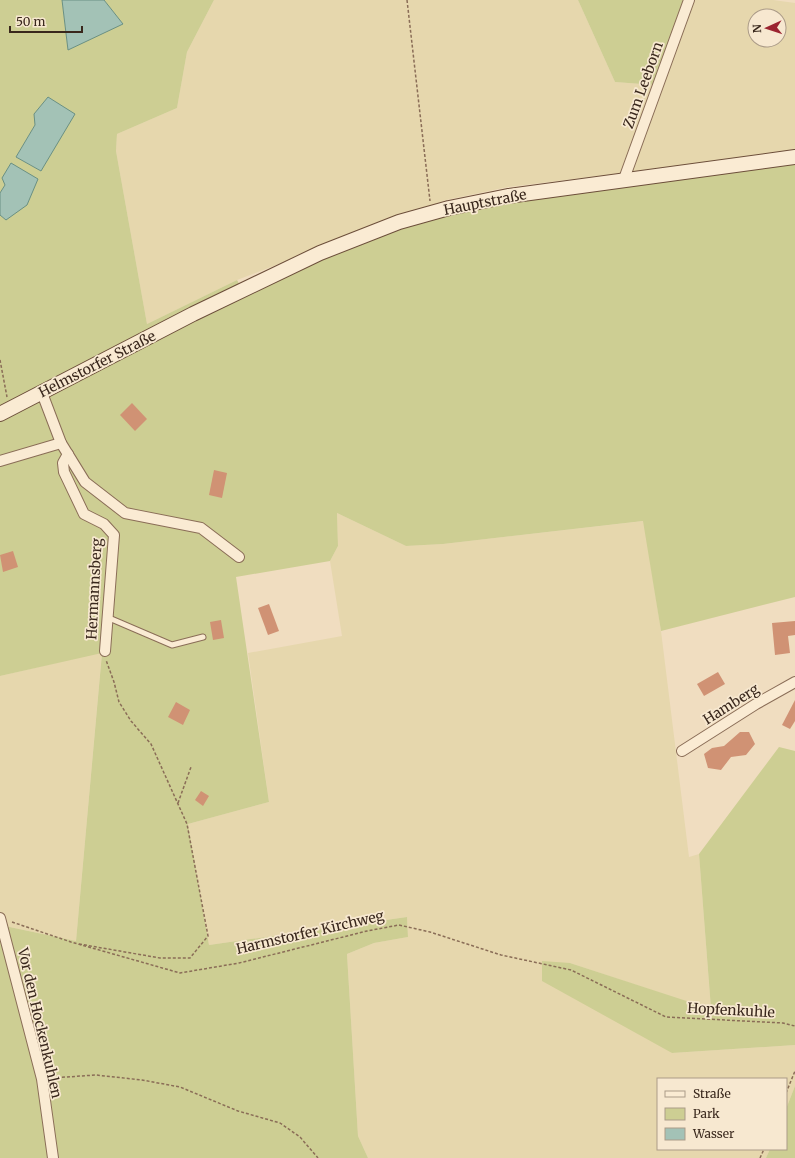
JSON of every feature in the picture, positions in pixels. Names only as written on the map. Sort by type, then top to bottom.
[{"type":"main road","name":"Hauptstraße","points":[[193,314],[320,253],[399,222],[432,213],[508,196],[624,179],[795,157]]},
{"type":"main road","name":"Helmstorfer Straße","points":[[5,411],[193,314]]},
{"type":"street","name":"Zum Leeborn","points":[[624,179],[689,0]]},
{"type":"street","points":[[42,393],[61,443],[85,482],[125,513],[201,528],[238,557]]},
{"type":"street","points":[[0,461],[61,443]]},
{"type":"street","name":"Hermannsberg","points":[[68,454],[63,463],[64,472],[84,514],[104,524],[114,536],[109,618],[105,651]]},
{"type":"street","name":"Hamberg","points":[[682,751],[756,704],[795,682]]},
{"type":"street","name":"Vor den Hockenkuhlen","points":[[0,918],[42,1079],[53,1158]]},
{"type":"lane","points":[[109,618],[172,645],[179,645],[203,637]]},
{"type":"path","points":[[407,0],[423,154],[432,213]]},
{"type":"path","points":[[0,360],[5,411]]},
{"type":"path","points":[[71,942],[160,958],[190,958],[208,936],[187,824],[151,744],[131,721],[119,702],[114,682],[107,665],[105,651]]},
{"type":"path","points":[[178,803],[192,767]]},
{"type":"path","name":"Harmstorfer Kirchweg","points":[[0,918],[71,942],[180,974],[239,963],[367,931],[399,925],[430,932],[501,955],[571,970],[666,1017]]},
{"type":"path","name":"Hopfenkuhle","points":[[666,1017],[783,1023],[795,1026]]},
{"type":"path","points":[[787,1091],[795,1071]]},
{"type":"path","points":[[42,1079],[96,1075],[142,1080],[180,1087],[238,1111],[280,1123],[300,1137],[318,1158]]},
{"type":"shaded area","points":[[214,0],[578,0],[615,82],[655,85],[683,0],[773,0],[795,3],[795,152],[508,187],[446,200],[237,280],[147,324],[116,151],[117,134],[177,108],[187,52]]},
{"type":"shaded area","points":[[337,513],[406,546],[443,544],[644,521],[661,631],[689,857],[699,854],[711,1010],[570,963],[672,1053],[795,1045],[795,1086],[787,1106],[787,1078],[657,1078],[657,1150],[770,1150],[766,1158],[368,1158],[358,1136],[347,954],[374,943],[408,937],[407,917],[209,945],[188,824],[269,802],[248,653],[342,636],[330,561],[338,546]]},
{"type":"shaded area","points":[[102,652],[76,941],[0,925],[0,676]]},
{"type":"green space","points":[[0,0],[62,0],[68,50],[122,23],[104,0],[214,0],[187,52],[177,108],[117,134],[116,151],[147,324],[237,280],[245,294],[322,256],[405,228],[451,215],[510,201],[795,164],[795,597],[661,631],[643,521],[443,544],[406,546],[337,513],[338,546],[330,561],[236,577],[269,802],[188,824],[209,945],[407,917],[408,937],[374,943],[347,954],[358,1136],[368,1158],[0,1158],[0,925],[76,941],[102,653],[0,676],[0,215],[6,220],[5,185],[0,193]],"holes":[[[35,125],[41,171],[16,157]]]},
{"type":"green space","points":[[578,0],[683,0],[655,85],[615,82]]},
{"type":"green space","points":[[779,747],[795,751],[795,1045],[672,1053],[542,981],[542,961],[570,963],[711,1009],[699,854]]},
{"type":"green space","points":[[795,1086],[795,1158],[766,1158],[770,1150],[787,1150],[787,1106]]},
{"type":"water","points":[[62,0],[104,0],[123,24],[68,50]]},
{"type":"water","points":[[48,97],[75,114],[41,171],[16,157],[35,125],[34,114]]},
{"type":"water","points":[[11,163],[38,179],[27,205],[6,220],[0,215],[0,193],[5,185],[2,178]]},
{"type":"building","points":[[132,403],[147,419],[135,431],[120,415]]},
{"type":"building","points":[[214,470],[227,473],[222,498],[209,495]]},
{"type":"building","points":[[13,551],[18,567],[3,572],[0,555]]},
{"type":"building","points":[[269,604],[279,631],[268,635],[258,608]]},
{"type":"building","points":[[221,620],[224,638],[213,640],[210,622]]},
{"type":"building","points":[[795,621],[795,635],[788,636],[790,653],[775,655],[772,623]]},
{"type":"building","points":[[718,672],[725,684],[704,696],[697,684]]},
{"type":"building","points":[[795,700],[795,721],[790,729],[782,725]]},
{"type":"building","points":[[176,702],[190,710],[183,725],[168,717]]},
{"type":"building","points":[[740,732],[749,732],[755,744],[746,755],[731,757],[721,770],[708,768],[704,754],[712,748],[724,746]]},
{"type":"building","points":[[201,791],[209,796],[203,806],[195,800]]}]
